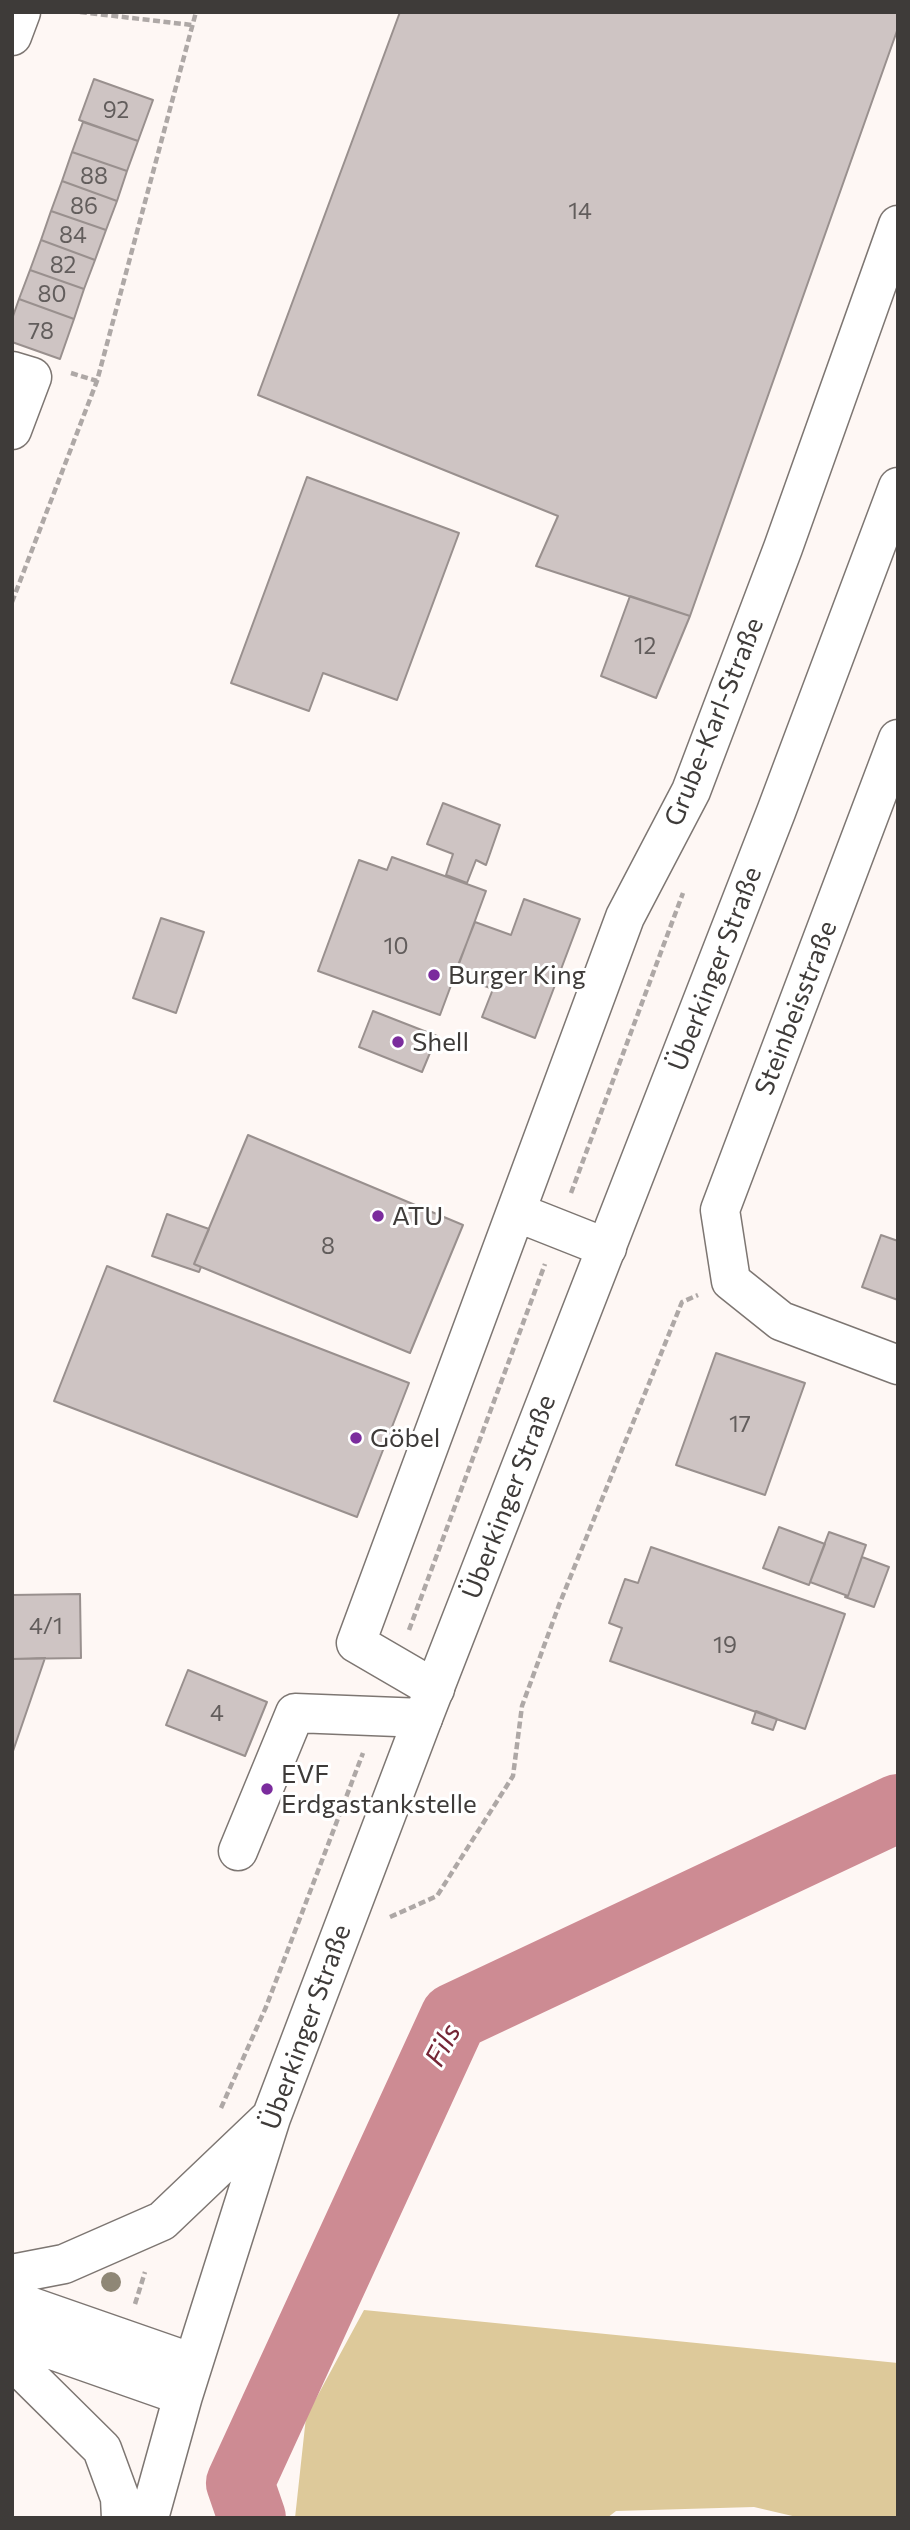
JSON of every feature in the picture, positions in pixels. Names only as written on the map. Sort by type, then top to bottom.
[{"type":"main road","points":[[12,36],[21,12]]},
{"type":"main road","name":"Grube-Karl-Straße","points":[[429,1704],[355,1643],[625,917],[691,791],[783,548],[898,225]]},
{"type":"main road","points":[[12,371],[32,377],[12,430]]},
{"type":"main road","name":"Überkinger Straße","points":[[149,2518],[188,2380],[271,2118],[771,825],[898,486]]},
{"type":"main road","name":"Steinbeisstraße","points":[[731,1281],[720,1210],[898,739]]},
{"type":"main road","points":[[516,1212],[607,1248]]},
{"type":"main road","points":[[731,1281],[782,1321],[898,1365]]},
{"type":"main road","points":[[237,1851],[295,1713],[429,1704]]},
{"type":"main road","points":[[12,2274],[64,2264],[162,2221],[271,2118]]},
{"type":"main road","points":[[12,2300],[188,2380]]},
{"type":"main road","points":[[12,2336],[188,2380]]},
{"type":"main road","points":[[12,2360],[102,2449],[120,2498],[121,2518]]},
{"type":"path","points":[[80,12],[192,25]]},
{"type":"path","points":[[12,602],[97,381],[196,12]]},
{"type":"path","points":[[338,1940],[437,1896],[513,1776],[522,1706],[559,1605],[682,1302],[731,1281]]},
{"type":"shaded area","points":[[364,2310],[898,2363],[898,2518],[801,2518],[754,2507],[616,2511],[607,2518],[295,2518],[306,2417]]},
{"type":"building","points":[[400,12],[898,12],[898,28],[690,616],[536,566],[558,516],[258,395]]},
{"type":"building","points":[[94,79],[153,100],[138,141],[79,120]]},
{"type":"building","points":[[83,122],[138,141],[127,171],[72,152]]},
{"type":"building","points":[[72,152],[127,171],[117,201],[62,181]]},
{"type":"building","points":[[62,181],[117,201],[106,230],[51,211]]},
{"type":"building","points":[[51,211],[106,230],[95,260],[41,240]]},
{"type":"building","points":[[41,240],[95,260],[84,289],[30,270]]},
{"type":"building","points":[[30,270],[84,289],[74,319],[19,299]]},
{"type":"building","points":[[19,299],[74,319],[60,359],[12,342],[12,319]]},
{"type":"building","points":[[307,477],[459,533],[397,700],[323,673],[309,711],[231,683]]},
{"type":"building","points":[[630,596],[690,616],[656,698],[601,676]]},
{"type":"building","points":[[443,803],[500,825],[486,865],[476,860],[467,883],[446,875],[453,854],[427,844]]},
{"type":"building","points":[[392,857],[486,891],[440,1015],[318,971],[359,860],[387,870]]},
{"type":"building","points":[[524,899],[580,919],[535,1038],[482,1017],[493,989],[454,975],[475,922],[511,935]]},
{"type":"building","points":[[161,918],[204,932],[176,1013],[133,998]]},
{"type":"building","name":"Shell","points":[[373,1011],[437,1036],[422,1072],[359,1047]]},
{"type":"building","points":[[248,1135],[463,1225],[410,1353],[194,1264]]},
{"type":"building","points":[[167,1214],[209,1229],[194,1264],[201,1267],[199,1272],[152,1256]]},
{"type":"building","points":[[881,1235],[898,1241],[898,1300],[862,1287]]},
{"type":"building","points":[[107,1266],[409,1383],[357,1517],[54,1401]]},
{"type":"building","points":[[716,1353],[805,1383],[765,1495],[676,1465]]},
{"type":"building","points":[[779,1527],[825,1544],[809,1585],[763,1568]]},
{"type":"building","points":[[829,1532],[866,1545],[848,1596],[810,1582]]},
{"type":"building","points":[[651,1547],[845,1614],[805,1729],[610,1661],[622,1628],[609,1623],[625,1579],[638,1583]]},
{"type":"building","points":[[862,1557],[889,1567],[874,1607],[845,1597],[848,1596]]},
{"type":"building","points":[[80,1594],[81,1658],[12,1659],[12,1595]]},
{"type":"building","points":[[45,1658],[12,1754],[12,1659]]},
{"type":"building","points":[[188,1670],[267,1702],[245,1756],[166,1725]]},
{"type":"building","points":[[756,1711],[777,1719],[773,1730],[752,1723]]},
{"type":"waterway","name":"Fils","points":[[252,2518],[240,2483],[454,2017],[898,1808]]},
{"type":"place","name":"Burger King","points":[[434,975]]},
{"type":"place","name":"Shell","points":[[398,1042]]},
{"type":"place","name":"ATU","points":[[378,1216]]},
{"type":"place","name":"Göbel","points":[[356,1438]]},
{"type":"place","name":"EVF Erdgastankstelle","points":[[267,1789]]}]
